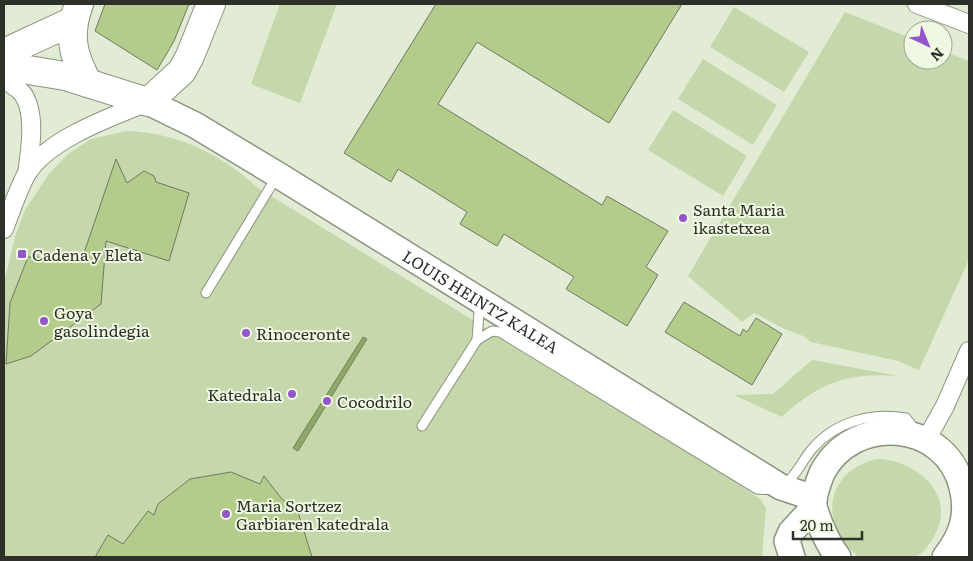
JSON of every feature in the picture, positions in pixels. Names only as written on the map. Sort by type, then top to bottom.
[{"type":"main road","points":[[4,66],[65,76],[148,102],[182,71],[211,4]]},
{"type":"main road","points":[[4,53],[76,12],[76,62],[88,82]]},
{"type":"main road","name":"LOUIS HEINTZ KALEA","points":[[148,102],[195,125],[781,487],[814,502]]},
{"type":"main road","points":[[785,552],[791,532],[814,502],[818,482],[826,466],[840,450],[858,438],[886,432],[900,432],[922,439],[940,450],[965,477],[964,522],[957,552]]},
{"type":"main road","points":[[814,502],[831,549],[838,557]]},
{"type":"street","points":[[917,4],[969,24]]},
{"type":"street","points":[[4,79],[22,93],[29,111],[32,135],[27,174],[4,229]]},
{"type":"street","points":[[27,174],[46,154],[86,127],[148,102]]},
{"type":"street","points":[[922,439],[945,406],[969,351]]},
{"type":"lane","points":[[206,293],[278,175]]},
{"type":"lane","points":[[472,296],[479,312],[477,340]]},
{"type":"lane","points":[[422,426],[477,340],[492,331],[500,332],[749,486],[766,490],[781,487],[796,475],[811,450],[825,436],[843,425],[859,419],[890,415],[906,418],[914,426],[922,439]]},
{"type":"shaded area","points":[[280,4],[337,4],[300,103],[251,84]]},
{"type":"shaded area","points":[[734,7],[809,52],[784,92],[710,47]]},
{"type":"shaded area","points":[[845,12],[903,35],[903,70],[953,70],[953,55],[969,61],[969,259],[919,370],[898,361],[811,342],[803,336],[754,313],[742,322],[688,276]]},
{"type":"shaded area","points":[[703,59],[777,105],[753,145],[678,99]]},
{"type":"shaded area","points":[[673,110],[747,156],[723,196],[648,150]]},
{"type":"shaded area","points":[[127,131],[164,136],[181,141],[214,156],[229,165],[258,188],[728,477],[760,499],[766,508],[762,557],[4,557],[4,283],[15,237],[25,210],[49,174],[68,154],[91,139]]},
{"type":"shaded area","points":[[363,337],[367,339],[298,451],[293,448]]},
{"type":"shaded area","points":[[812,360],[899,376],[865,376],[836,382],[809,395],[782,417],[734,395],[773,394]]},
{"type":"shaded area","points":[[878,459],[892,461],[919,473],[929,482],[937,494],[941,507],[940,521],[929,544],[917,556],[898,558],[859,557],[846,544],[837,530],[833,515],[833,500],[837,487],[846,475],[860,465]]},
{"type":"building","points":[[105,4],[189,4],[174,41],[157,70],[95,31]]},
{"type":"building","points":[[436,4],[682,4],[609,123],[477,42],[438,104],[602,205],[607,196],[668,231],[646,267],[658,275],[627,326],[566,289],[574,277],[504,234],[497,246],[460,224],[467,212],[398,169],[391,182],[344,153]]},
{"type":"building","points":[[116,159],[127,183],[144,171],[154,176],[156,182],[189,193],[169,261],[106,241],[101,304],[31,356],[6,364],[10,303],[28,257],[82,259]]},
{"type":"building","points":[[684,302],[740,336],[743,329],[747,332],[756,318],[782,334],[752,385],[665,332]]},
{"type":"building","name":"Maria Sortzez Garbiaren katedrala","points":[[231,472],[260,484],[264,476],[281,498],[298,512],[312,557],[95,557],[108,535],[123,544],[148,511],[154,515],[158,504],[190,479]]},
{"type":"place","name":"Santa Maria ikastetxea","points":[[683,218]]},
{"type":"place","name":"Cadena y Eleta","points":[[22,254]]},
{"type":"place","name":"Goya gasolindegia","points":[[44,321]]},
{"type":"place","name":"Rinoceronte","points":[[246,333]]},
{"type":"place","name":"Katedrala","points":[[292,394]]},
{"type":"place","name":"Cocodrilo","points":[[327,401]]},
{"type":"place","name":"Maria Sortzez Garbiaren katedrala","points":[[226,514]]}]
